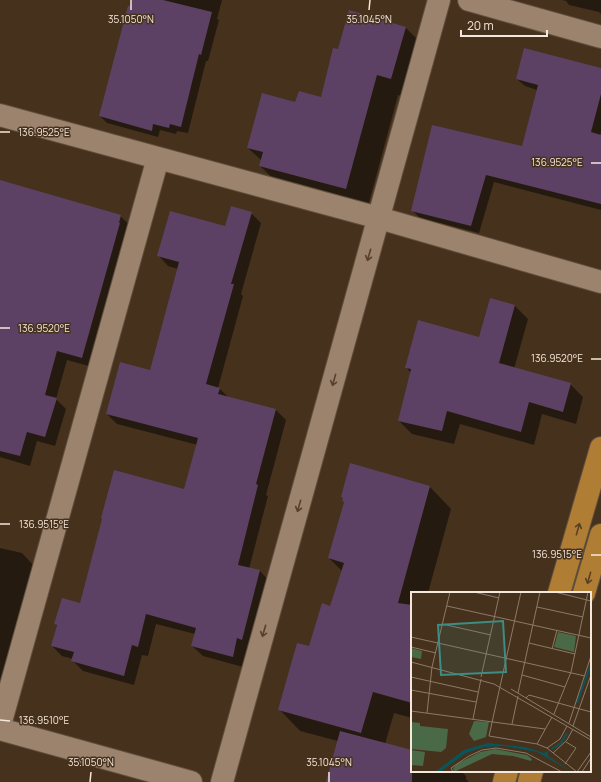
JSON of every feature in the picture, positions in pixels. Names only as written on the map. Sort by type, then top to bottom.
[{"type":"main road","points":[[559,592],[601,448]]},
{"type":"main road","points":[[584,592],[601,535]]},
{"type":"main road","points":[[504,782],[507,772]]},
{"type":"main road","points":[[529,782],[532,772]]},
{"type":"street","points":[[222,782],[439,0]]},
{"type":"street","points":[[469,0],[601,37]]},
{"type":"street","points":[[0,115],[379,218],[601,282]]},
{"type":"street","points":[[0,725],[158,158]]},
{"type":"street","points":[[0,729],[191,782]]},
{"type":"building","points":[[132,0],[163,0],[212,12],[201,55],[199,54],[181,127],[170,124],[169,128],[153,124],[152,131],[99,116],[128,6],[130,6]]},
{"type":"building","points":[[349,10],[406,27],[391,79],[377,75],[346,189],[259,166],[263,152],[247,148],[262,93],[295,102],[299,91],[321,97],[333,48],[338,49]]},
{"type":"building","points":[[524,48],[601,68],[601,94],[591,132],[601,135],[601,204],[486,175],[471,226],[411,211],[432,125],[522,146],[538,85],[516,79]]},
{"type":"building","points":[[0,180],[121,215],[82,358],[57,351],[45,395],[57,398],[45,437],[27,432],[20,456],[0,451]]},
{"type":"building","points":[[231,206],[252,212],[231,284],[234,284],[206,384],[220,388],[218,394],[276,409],[256,484],[258,485],[238,565],[260,570],[242,640],[237,638],[233,657],[191,646],[196,628],[146,614],[138,647],[132,645],[124,676],[71,661],[74,652],[51,646],[57,625],[54,624],[62,598],[80,603],[114,470],[184,489],[198,438],[106,414],[120,362],[150,370],[179,262],[157,256],[170,211],[225,226]]},
{"type":"building","points":[[490,298],[515,305],[499,363],[571,383],[563,412],[529,402],[521,432],[447,411],[442,431],[398,421],[411,369],[405,368],[418,320],[479,337]]},
{"type":"building","points":[[350,463],[430,486],[398,603],[411,605],[411,703],[373,692],[361,733],[278,710],[297,643],[309,646],[322,603],[330,606],[344,563],[328,558],[344,502],[342,501],[343,498],[341,497]]},
{"type":"building","points":[[340,731],[411,750],[412,782],[326,782]]}]
